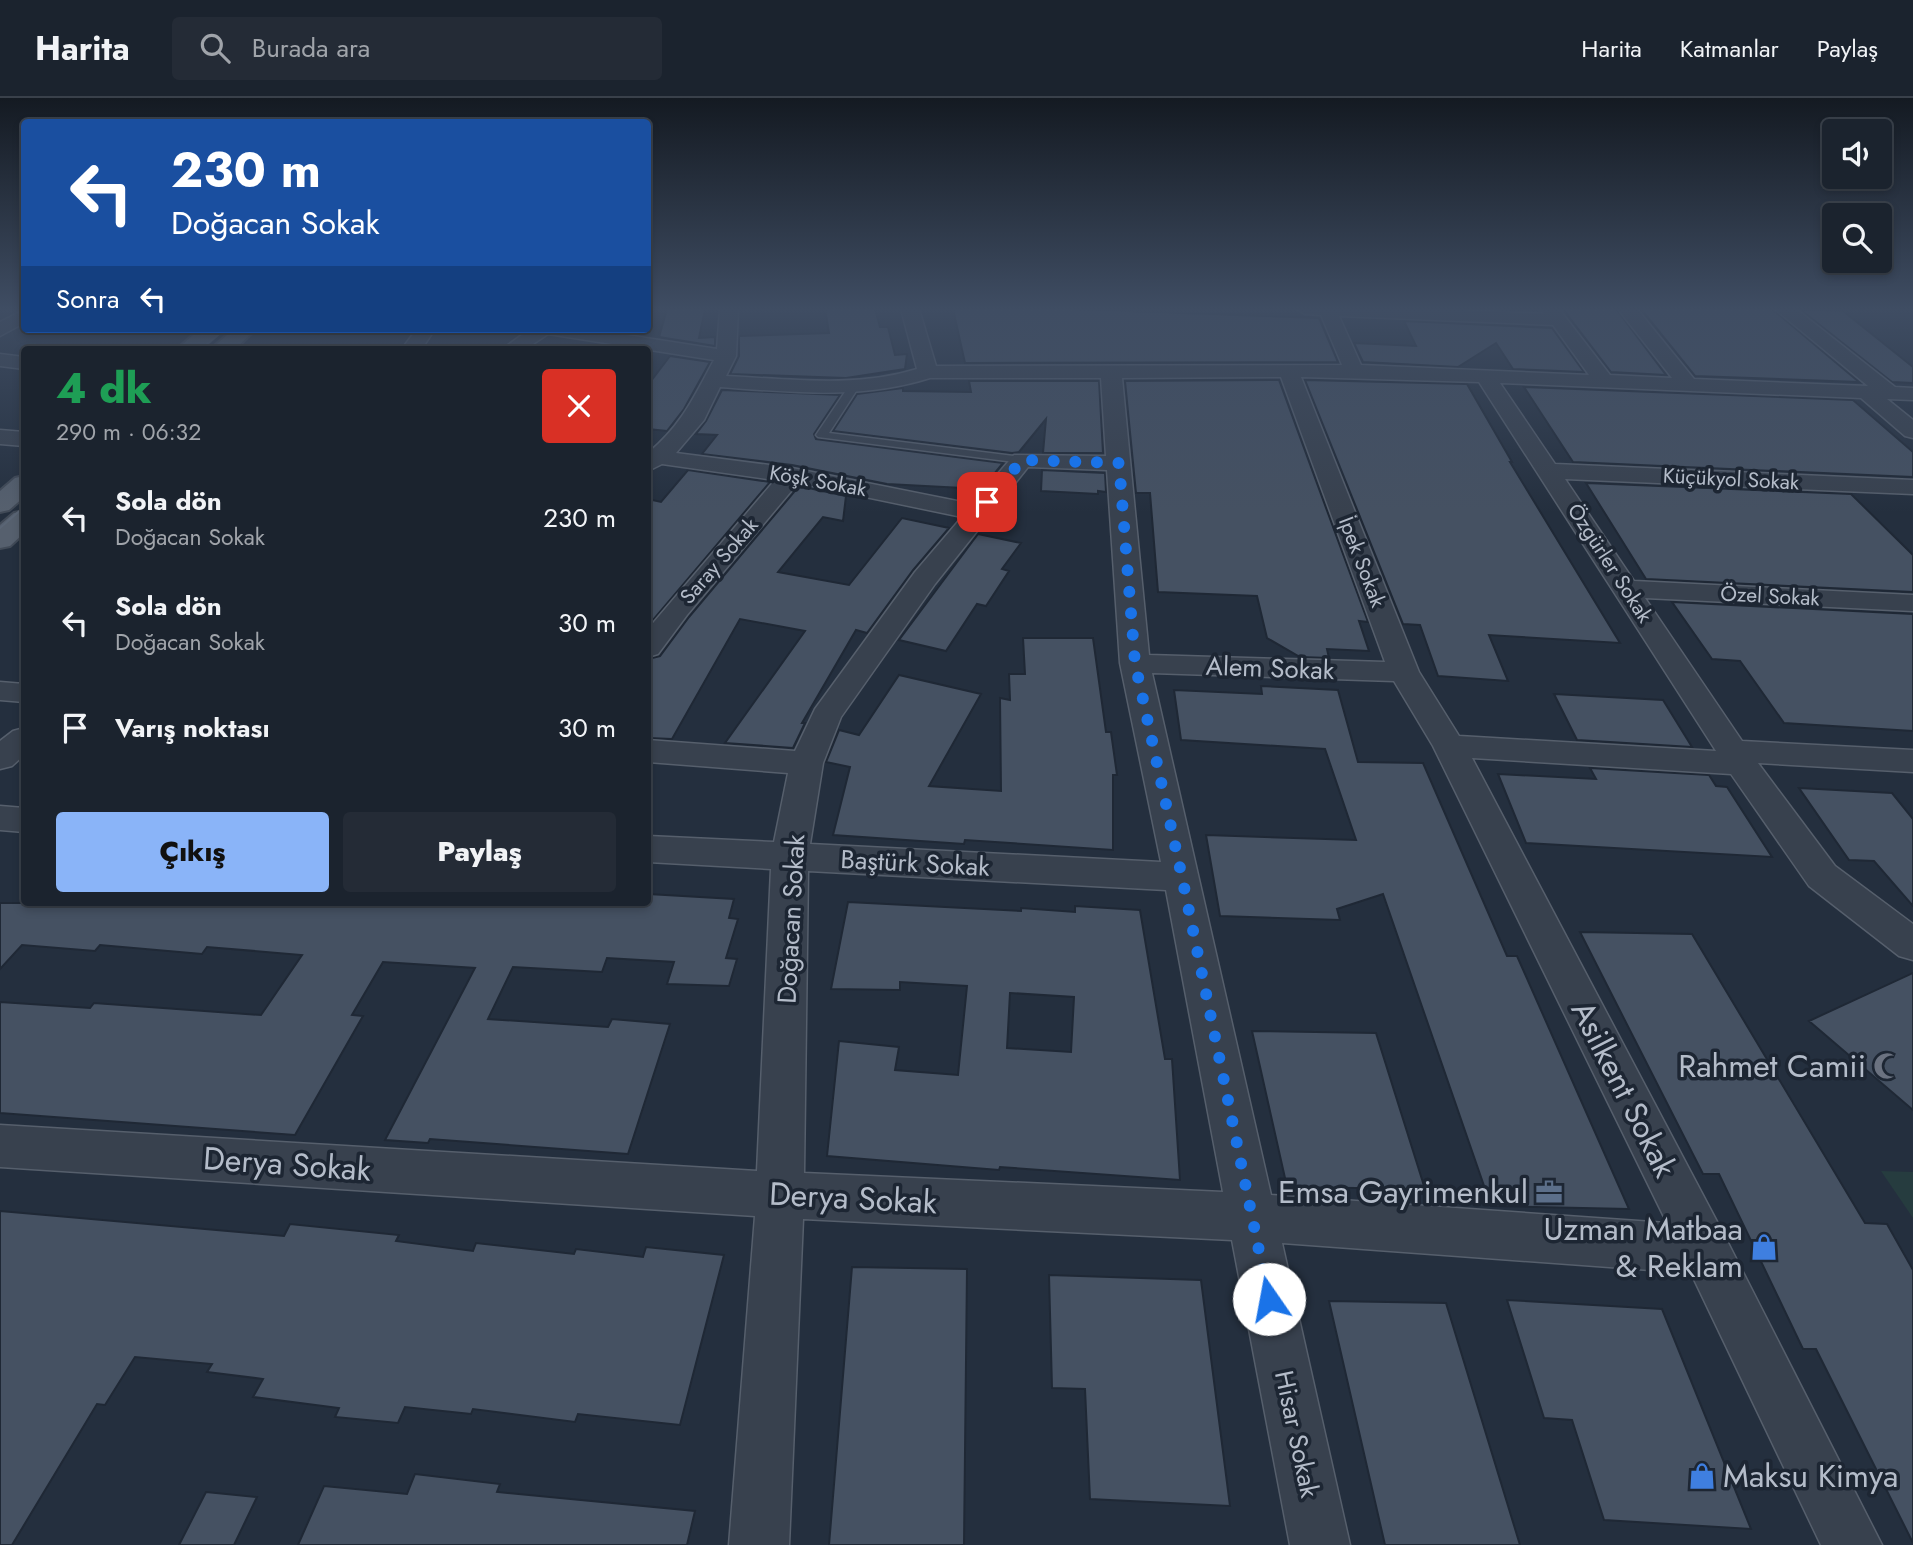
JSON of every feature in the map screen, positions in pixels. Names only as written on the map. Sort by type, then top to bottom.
[{"type":"main road","points":[[0,504],[21,486]]},
{"type":"main road","points":[[0,540],[21,522]]},
{"type":"street","points":[[657,451],[693,421],[716,377]]},
{"type":"street","points":[[714,381],[855,385],[914,377]]},
{"type":"street","name":"Hisar Sokak","points":[[1111,377],[1135,663],[1320,1545]]},
{"type":"street","name":"İpek Sokak","points":[[1291,377],[1404,672],[1449,746]]},
{"type":"street","points":[[1476,377],[1913,394]]},
{"type":"street","name":"Özgürler Sokak","points":[[1486,377],[1737,757],[1822,876],[1913,945]]},
{"type":"street","points":[[1601,377],[1604,381]]},
{"type":"street","points":[[1681,377],[1688,385]]},
{"type":"street","points":[[1869,377],[1890,393]]},
{"type":"street","points":[[1866,392],[1913,430]]},
{"type":"street","points":[[0,437],[21,439]]},
{"type":"street","name":"Köşk Sokak","points":[[657,451],[978,513]]},
{"type":"street","points":[[1022,460],[1119,463]]},
{"type":"street","name":"Doğacan Sokak","points":[[759,1545],[780,1195],[790,856],[806,764],[826,716],[925,578],[1022,460]]},
{"type":"street","name":"Küçükyol Sokak","points":[[1548,471],[1913,487]]},
{"type":"street","name":"Saray Sokak","points":[[651,644],[677,609],[792,475]]},
{"type":"street","name":"Özel Sokak","points":[[1627,589],[1913,603]]},
{"type":"street","name":"Alem Sokak","points":[[1135,663],[1404,672]]},
{"type":"street","points":[[0,691],[21,693]]},
{"type":"street","points":[[0,758],[21,740]]},
{"type":"street","points":[[1449,746],[1913,761]]},
{"type":"street","name":"Asilkent Sokak","points":[[1449,746],[1706,1250],[1852,1545]]},
{"type":"street","points":[[651,751],[806,764]]},
{"type":"street","points":[[0,818],[21,820]]},
{"type":"street","name":"Baştürk Sokak","points":[[651,849],[1182,877]]},
{"type":"street","name":"Derya Sokak","points":[[0,1146],[780,1195],[1252,1217],[1706,1250]]},
{"type":"lane","points":[[855,385],[822,435],[1022,460]]},
{"type":"green space","points":[[1881,1171],[1913,1172],[1913,1218]]},
{"type":"building","points":[[654,377],[702,377],[684,409],[667,431],[651,429],[651,381]]},
{"type":"building","points":[[803,377],[856,377],[846,378]]},
{"type":"building","points":[[1709,377],[1852,377],[1859,382]]},
{"type":"building","points":[[1885,377],[1913,377],[1913,383],[1892,382]]},
{"type":"building","points":[[1279,380],[1368,622],[1359,621],[1369,651],[1327,649],[1329,658],[1300,657],[1267,638],[1257,596],[1158,592],[1150,493],[1136,493],[1125,381]]},
{"type":"building","points":[[1305,380],[1467,384],[1510,462],[1620,643],[1489,635],[1508,681],[1438,676],[1420,625],[1403,624]]},
{"type":"building","points":[[969,381],[1099,381],[1103,453],[1043,453],[1046,419],[1019,452],[1012,453],[833,431],[857,394],[903,388],[903,391],[971,392]]},
{"type":"building","points":[[1524,387],[1853,400],[1913,452],[1913,477],[1573,462]]},
{"type":"building","points":[[722,390],[840,395],[814,434],[816,439],[1003,463],[982,489],[887,484],[792,465],[702,454],[717,435],[696,434]]},
{"type":"building","points":[[688,470],[770,482],[651,622],[651,500],[661,502]]},
{"type":"building","points":[[1042,470],[1105,473],[1106,492],[1098,491],[1098,494],[1041,491]]},
{"type":"building","points":[[1586,483],[1851,494],[1913,555],[1913,592],[1646,579]]},
{"type":"building","points":[[799,486],[846,496],[843,521],[823,517],[778,572],[849,585],[902,518],[949,528],[913,570],[867,633],[856,630],[802,723],[805,723],[793,748],[725,743],[805,631],[740,619],[672,739],[651,738],[651,658],[660,656],[689,617]]},
{"type":"building","points":[[978,534],[1021,543],[1002,569],[1009,571],[986,606],[977,604],[946,651],[899,640]]},
{"type":"building","points":[[1672,602],[1913,614],[1913,731],[1784,723],[1740,661],[1712,659]]},
{"type":"building","points":[[1023,638],[1093,638],[1106,732],[1111,732],[1117,775],[1113,775],[1113,850],[833,835],[850,767],[826,762],[839,730],[859,735],[899,675],[981,694],[929,786],[1001,791],[1000,698],[1010,700],[1009,674],[1025,674]]},
{"type":"building","points":[[1261,686],[1338,690],[1358,762],[1423,763],[1507,956],[1517,956],[1629,1209],[1491,1206],[1383,894],[1337,909],[1340,920],[1220,916],[1206,835],[1356,840],[1325,749],[1181,740],[1174,690],[1262,694]]},
{"type":"building","points":[[1554,694],[1663,700],[1692,747],[1577,740]]},
{"type":"building","points":[[1590,768],[1709,775],[1716,786],[1727,787],[1772,857],[1526,843],[1498,774],[1596,779]]},
{"type":"building","points":[[1799,788],[1892,793],[1913,819],[1913,906],[1874,861],[1849,860]]},
{"type":"building","points":[[651,894],[734,899],[729,918],[738,919],[726,958],[737,959],[729,986],[667,984],[674,962],[607,958],[602,972],[513,967],[488,1019],[608,1027],[612,1019],[670,1024],[628,1154],[430,1139],[428,1143],[385,1140],[475,968],[383,962],[352,1015],[363,1016],[295,1135],[0,1113],[0,1002],[90,1008],[94,1003],[261,1015],[302,955],[207,947],[202,954],[100,945],[95,951],[22,945],[0,969],[0,903],[21,903],[21,906],[651,906]]},
{"type":"building","points":[[848,902],[1021,911],[1021,908],[1075,912],[1075,906],[1140,910],[1165,1059],[1172,1059],[1180,1180],[1000,1167],[999,1170],[827,1156],[839,1041],[899,1047],[895,1070],[958,1075],[967,986],[900,982],[900,990],[831,989]],"holes":[[[1010,993],[1074,997],[1071,1052],[1007,1048]]]},
{"type":"building","points":[[1580,932],[1692,934],[1865,1223],[1887,1224],[1913,1270],[1913,1543],[1816,1349],[1803,1349],[1719,1174],[1703,1174]]},
{"type":"building","name":"Rahmet Camii","points":[[1913,973],[1913,1110],[1809,1021]]},
{"type":"building","points":[[1252,1031],[1376,1033],[1425,1189],[1287,1187]]},
{"type":"building","points":[[0,1211],[284,1236],[290,1224],[399,1235],[396,1241],[473,1251],[476,1243],[574,1254],[576,1249],[643,1257],[646,1247],[724,1255],[680,1425],[578,1414],[575,1422],[473,1409],[471,1414],[405,1407],[398,1423],[335,1417],[339,1408],[253,1397],[263,1379],[207,1372],[212,1364],[135,1357],[105,1405],[97,1404],[12,1545],[0,1545]]},
{"type":"building","points":[[852,1267],[967,1269],[964,1545],[829,1545]]},
{"type":"building","points":[[1049,1275],[1201,1280],[1230,1506],[1090,1499],[1085,1389],[1052,1388]]},
{"type":"building","points":[[1507,1300],[1662,1309],[1751,1529],[1604,1520],[1572,1420],[1544,1418]]},
{"type":"building","points":[[1329,1301],[1446,1303],[1520,1545],[1385,1545]]},
{"type":"building","points":[[415,1474],[500,1484],[497,1492],[695,1511],[687,1545],[298,1545],[324,1486],[407,1494]]},
{"type":"building","points":[[206,1492],[257,1497],[234,1545],[179,1545]]},
{"type":"tram line","points":[[0,528],[21,510]]},
{"type":"place","name":"Rahmet Camii","points":[[1887,1066]]},
{"type":"place","name":"Emsa Gayrimenkul","points":[[1549,1192]]},
{"type":"place","name":"Uzman Matbaa & Reklam","points":[[1764,1247]]},
{"type":"place","name":"Maksu Kimya","points":[[1702,1476]]},
{"type":"route","points":[[987,502],[1022,460],[1119,463],[1135,663],[1269,1299]]}]
